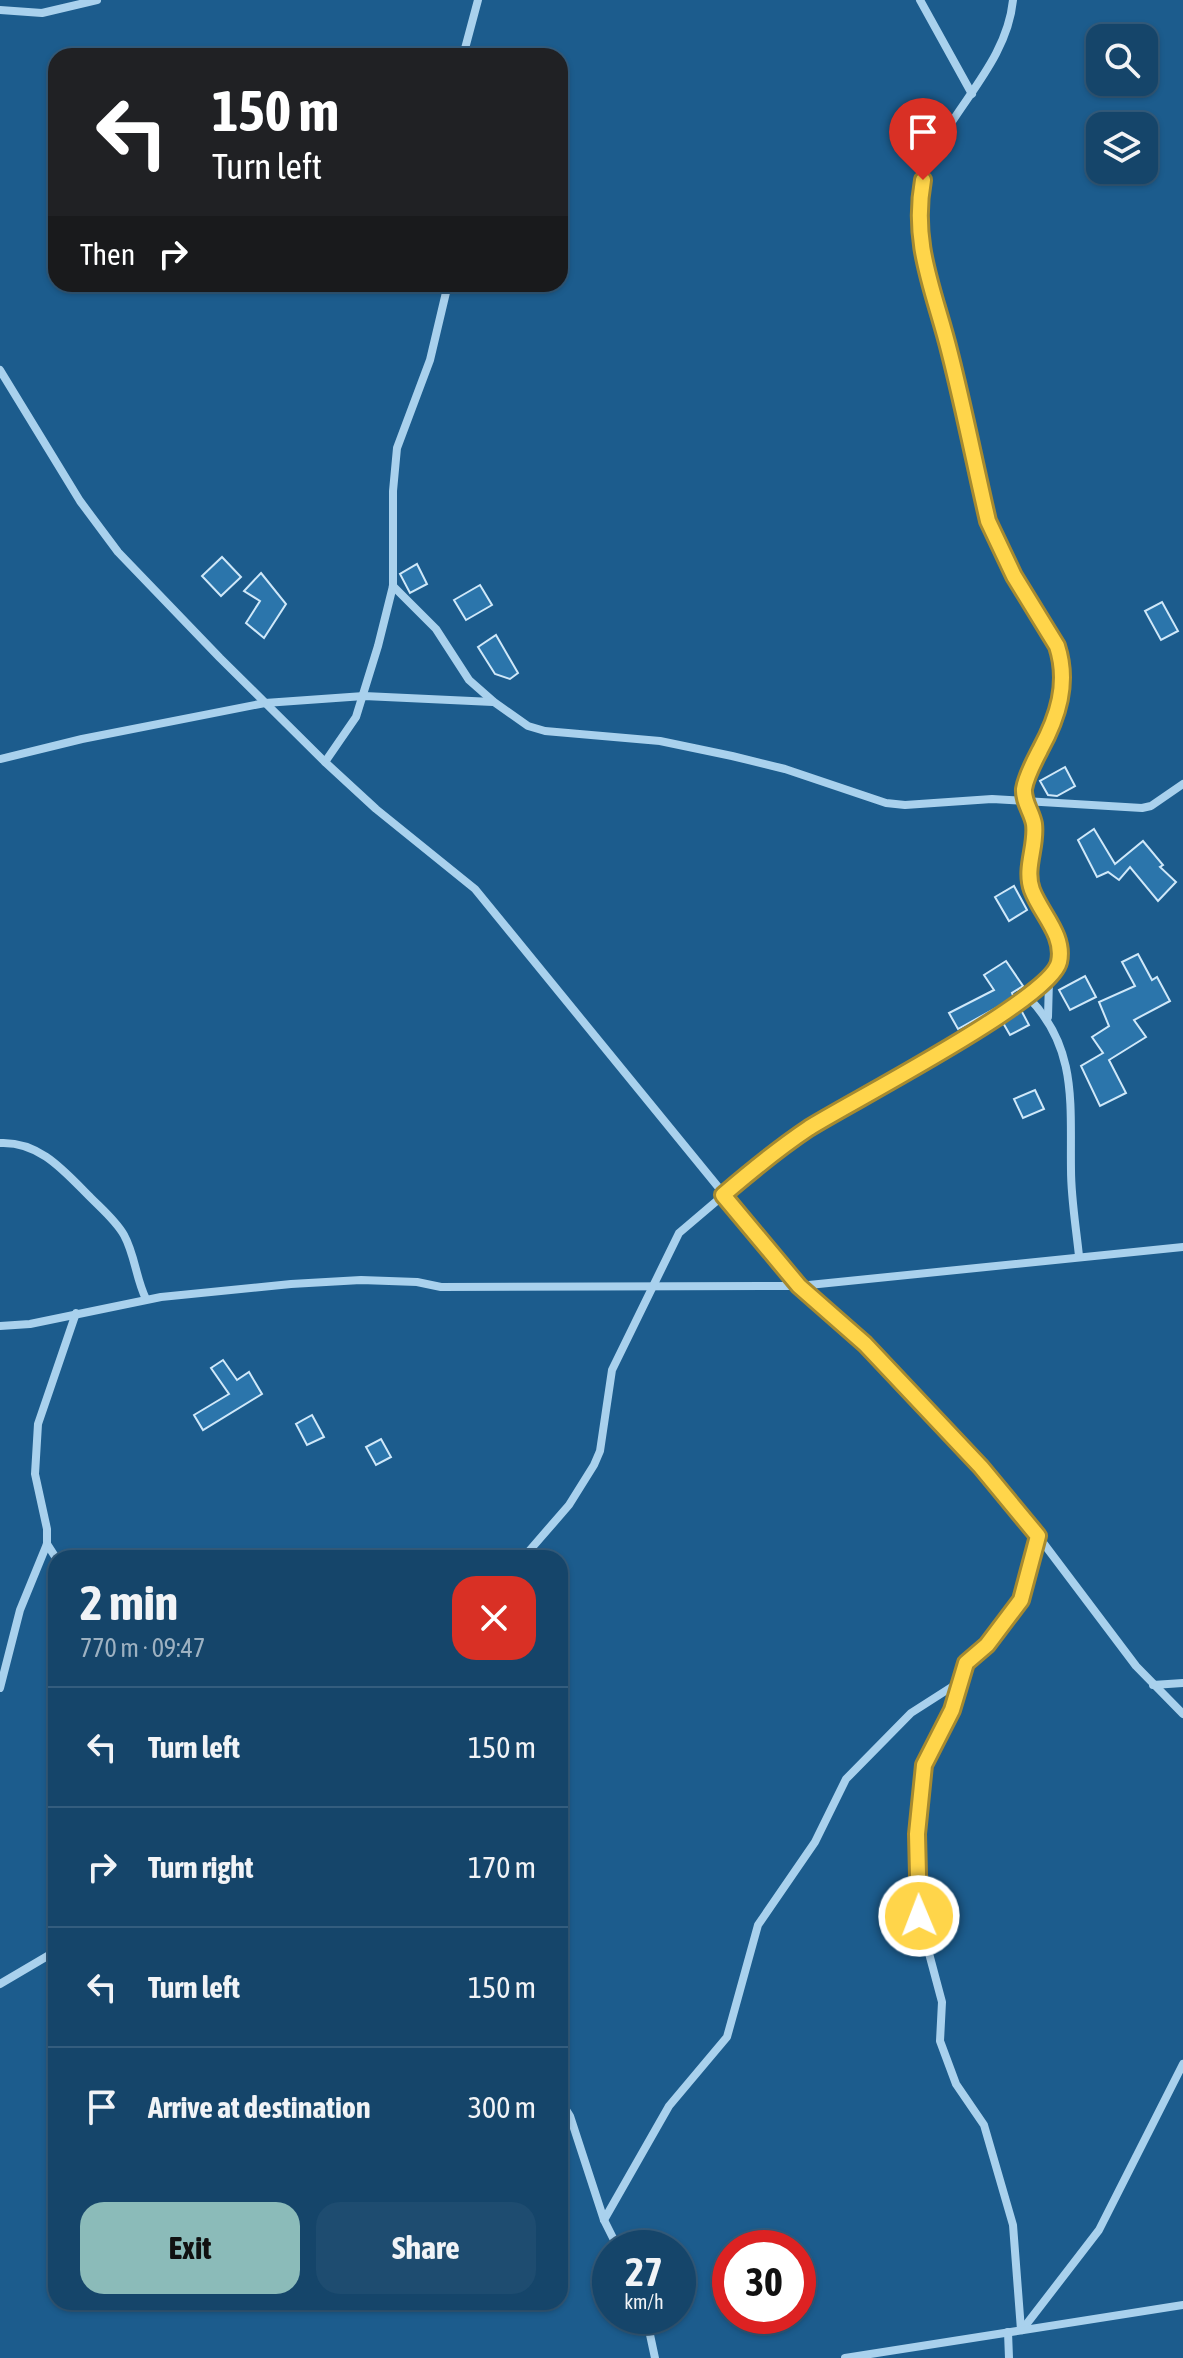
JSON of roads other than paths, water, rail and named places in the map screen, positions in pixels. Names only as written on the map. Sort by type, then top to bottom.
[{"type":"street","points":[[0,10],[42,13],[97,0]]},
{"type":"street","points":[[465,48],[478,0]]},
{"type":"street","points":[[920,0],[972,94]]},
{"type":"street","points":[[530,1550],[569,1505],[594,1465],[600,1451],[612,1370],[656,1286],[667,1254],[679,1233],[773,1153],[810,1127],[897,1079],[1028,997],[1049,980],[1059,966],[1061,952],[1053,927],[1032,891],[1029,877],[1034,826],[1024,789],[1059,708],[1062,661],[1057,646],[995,543],[988,521],[952,363],[922,255],[919,200],[930,159],[1000,48],[1013,0]]},
{"type":"street","points":[[325,762],[356,717],[393,586],[393,491],[397,448],[430,360],[446,292]]},
{"type":"street","points":[[0,370],[97,526],[162,599],[325,762],[376,809],[475,889],[799,1286],[865,1344],[981,1467],[1153,1685],[1183,1714]]},
{"type":"street","points":[[393,586],[436,629],[462,672],[517,720],[545,731],[660,741],[719,753],[785,769],[886,803],[905,805],[992,799],[1142,808],[1151,806],[1183,784]]},
{"type":"street","points":[[0,759],[82,739],[265,703],[364,696],[494,702]]},
{"type":"street","points":[[1049,980],[1048,1017],[1069,1077],[1071,1172],[1079,1256]]},
{"type":"street","points":[[1028,997],[1048,1017]]},
{"type":"street","points":[[0,1143],[12,1142],[37,1151],[56,1163],[117,1224],[130,1248],[146,1299]]},
{"type":"street","points":[[0,1326],[30,1324],[146,1299],[327,1281],[406,1281],[441,1287],[799,1286],[1183,1247]]},
{"type":"street","points":[[0,1688],[20,1610],[47,1544],[45,1515],[35,1474],[38,1424],[76,1313]]},
{"type":"street","points":[[1021,2330],[1013,2225],[984,2125],[956,2084],[940,2041],[942,2002],[919,1916],[917,1834],[924,1765],[952,1710],[966,1663],[987,1645],[1021,1600],[1038,1536]]},
{"type":"street","points":[[47,1544],[51,1550]]},
{"type":"street","points":[[604,2220],[669,2106],[727,2037],[758,1925],[815,1842],[846,1779],[911,1713],[961,1681]]},
{"type":"street","points":[[1153,1685],[1183,1683]]},
{"type":"street","points":[[0,1984],[48,1956]]},
{"type":"street","points":[[1021,2330],[1099,2230],[1183,2064]]},
{"type":"street","points":[[568,2116],[609,2230]]},
{"type":"street","points":[[845,2358],[1183,2305]]},
{"type":"street","points":[[1008,2332],[1009,2358]]},
{"type":"street","points":[[650,2334],[655,2358]]}]
